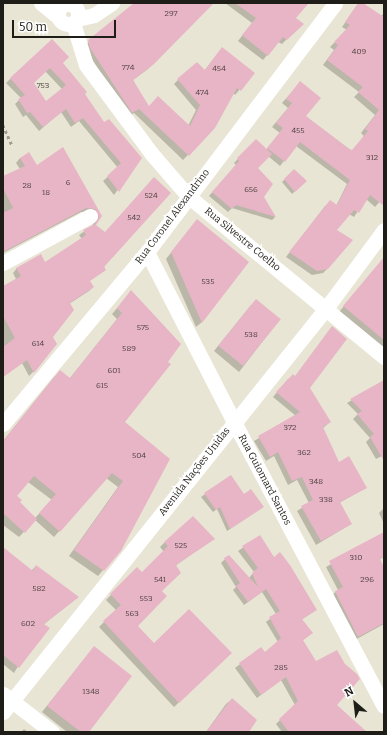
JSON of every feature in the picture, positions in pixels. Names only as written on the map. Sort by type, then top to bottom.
[{"type":"street","name":"Rua Silvestre Coelho","points":[[41,3],[68,12],[86,65],[108,96],[188,196],[326,307],[384,357]]},
{"type":"street","points":[[68,12],[94,15],[112,3]]},
{"type":"street","name":"Rua Coronel Alexandrino","points":[[3,424],[147,252],[335,3]]},
{"type":"street","points":[[3,263],[90,216]]},
{"type":"street","name":"Avenida Nações Unidas","points":[[6,702],[234,422],[326,307],[384,230]]},
{"type":"street","name":"Rua Guiomard Santos","points":[[147,252],[234,422],[384,706]]},
{"type":"street","points":[[6,702],[52,732]]},
{"type":"path","points":[[3,125],[12,145]]},
{"type":"building","points":[[134,3],[214,3],[154,64],[133,80],[149,106],[158,96],[190,126],[200,105],[177,79],[197,62],[205,70],[222,47],[255,73],[241,91],[237,88],[215,128],[189,156],[139,109],[132,113],[90,48],[88,40]]},
{"type":"building","points":[[235,3],[309,3],[296,18],[304,24],[287,40],[283,37],[268,56],[242,35],[256,18]]},
{"type":"building","points":[[358,3],[363,3],[384,17],[384,206],[370,195],[359,213],[354,210],[337,230],[353,240],[328,269],[317,271],[289,252],[330,200],[337,205],[350,180],[300,142],[285,162],[267,148],[283,128],[276,123],[292,103],[286,99],[300,81],[321,98],[306,116],[349,149],[352,150],[368,131],[365,129],[379,110],[358,92],[363,87],[327,60],[338,45],[334,42],[350,25],[345,22]]},
{"type":"building","points":[[52,39],[69,57],[63,63],[87,92],[85,94],[104,122],[109,119],[142,158],[119,192],[107,176],[121,163],[83,118],[75,123],[66,109],[43,127],[30,112],[27,113],[18,99],[25,95],[10,78]],"holes":[[[50,68],[66,85],[46,101],[34,83]]]},
{"type":"building","points":[[256,139],[272,154],[258,168],[273,184],[264,197],[276,217],[236,205],[232,209],[212,192],[239,161],[237,158]]},
{"type":"building","points":[[63,147],[102,216],[96,225],[105,232],[154,177],[171,193],[104,267],[106,270],[90,281],[94,287],[70,303],[74,310],[53,337],[57,344],[34,373],[27,360],[3,377],[3,347],[15,338],[3,316],[3,286],[21,276],[16,268],[41,254],[45,262],[86,235],[83,230],[95,224],[99,217],[95,209],[86,208],[3,252],[3,213],[13,208],[3,188],[3,176],[25,166],[20,158],[29,152],[37,165]]},
{"type":"building","points":[[294,169],[307,181],[295,192],[284,179]]},
{"type":"building","points":[[197,219],[249,262],[202,323],[171,252]]},
{"type":"building","points":[[384,257],[384,340],[343,306]]},
{"type":"building","points":[[131,290],[181,344],[168,362],[171,364],[125,422],[170,459],[121,551],[104,571],[74,550],[123,481],[112,473],[60,532],[39,513],[56,494],[34,476],[17,496],[22,500],[20,502],[37,519],[25,533],[3,513],[3,441],[60,370],[70,378],[122,313],[117,308]]},
{"type":"building","points":[[256,299],[281,319],[243,366],[218,346]]},
{"type":"building","points":[[332,326],[347,339],[310,388],[331,422],[323,427],[339,462],[349,456],[367,488],[340,502],[352,524],[321,541],[301,506],[313,500],[302,477],[292,481],[278,452],[270,457],[258,436],[300,412],[276,392],[293,374],[295,376]]},
{"type":"building","points":[[384,380],[384,461],[370,437],[374,434],[357,414],[362,411],[350,399]]},
{"type":"building","points":[[231,475],[244,494],[251,489],[264,507],[230,529],[220,507],[216,510],[204,493]]},
{"type":"building","points":[[193,516],[215,539],[176,565],[181,573],[162,591],[167,596],[138,626],[154,643],[189,609],[232,653],[179,703],[103,621],[121,605],[110,594],[137,567],[142,572],[168,546],[164,542]]},
{"type":"building","points":[[384,532],[384,556],[380,559],[384,567],[384,623],[358,637],[335,591],[343,587],[329,561]]},
{"type":"building","points":[[260,535],[274,557],[280,552],[290,565],[317,610],[302,619],[313,633],[303,640],[316,661],[337,650],[345,664],[357,674],[360,679],[337,705],[367,732],[289,732],[279,719],[298,701],[286,677],[261,695],[239,663],[261,647],[265,652],[281,638],[269,617],[280,611],[266,589],[248,602],[236,586],[240,583],[224,558],[229,555],[258,587],[252,573],[258,568],[242,546]]},
{"type":"building","points":[[3,547],[33,571],[36,565],[79,597],[44,624],[50,628],[19,668],[3,655]]},
{"type":"building","points":[[94,646],[132,676],[89,732],[81,732],[47,706]]},
{"type":"building","points":[[232,698],[257,720],[249,732],[206,732]]}]
